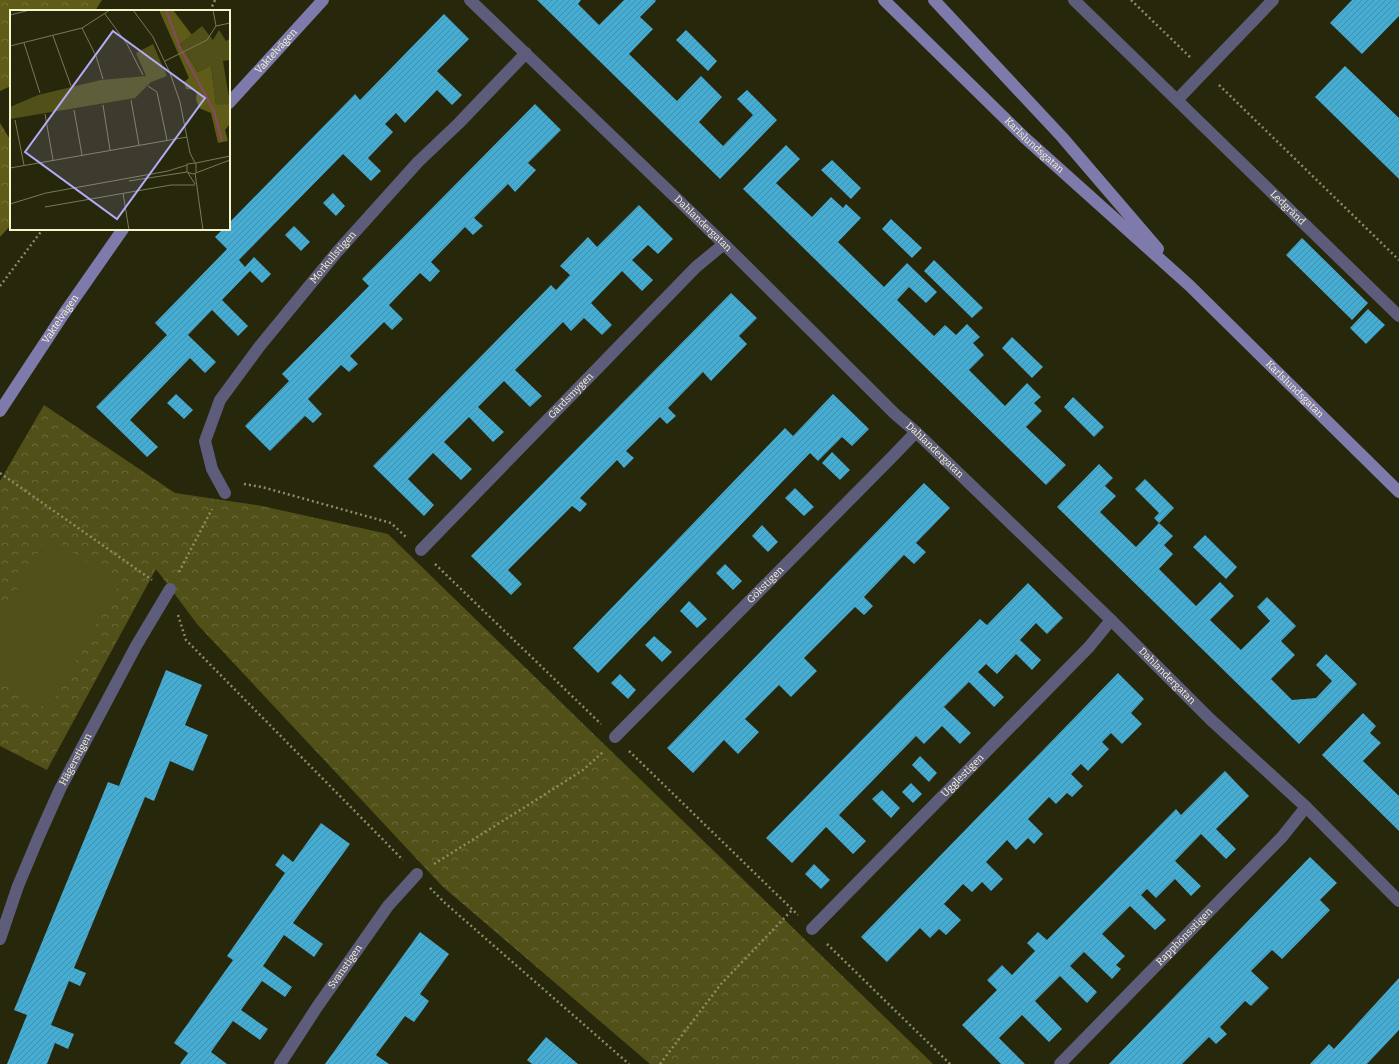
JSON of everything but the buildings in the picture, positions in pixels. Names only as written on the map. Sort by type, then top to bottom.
[{"type":"main road","name":"Vaktelvägen","points":[[230,102],[322,0]]},
{"type":"main road","name":"Karlslundsgatan","points":[[884,0],[1025,138],[1190,286],[1399,492]]},
{"type":"main road","name":"Karlslundsgatan","points":[[934,0],[1062,137],[1190,286]]},
{"type":"main road","name":"Vaktelvägen","points":[[0,412],[63,315],[122,230]]},
{"type":"street","name":"Dahlandergatan","points":[[470,0],[724,244],[895,414],[916,432],[1210,719],[1306,807],[1399,901]]},
{"type":"street","name":"Ledgränd","points":[[1074,0],[1399,316]]},
{"type":"street","points":[[1177,100],[1273,0]]},
{"type":"street","name":"Morkullstigen","points":[[224,493],[212,469],[205,441],[220,400],[259,347],[337,252],[418,162],[459,123],[526,53]]},
{"type":"street","name":"Gärdsmygen","points":[[421,550],[696,267],[724,244]]},
{"type":"street","name":"Gökstigen","points":[[615,737],[916,432]]},
{"type":"street","name":"Hägerstigen","points":[[0,939],[18,886],[60,789],[136,646],[170,589]]},
{"type":"street","name":"Ugglestigen","points":[[812,929],[1084,652],[1110,620]]},
{"type":"street","name":"Rapphönsstigen","points":[[1060,1064],[1282,837],[1306,807]]},
{"type":"street","name":"Svanstigen","points":[[280,1064],[317,1007],[388,906],[416,874]]},
{"type":"path","points":[[210,10],[215,0]]},
{"type":"path","points":[[1131,0],[1399,260]]},
{"type":"path","points":[[0,286],[42,230]]},
{"type":"path","points":[[0,473],[160,586],[170,589]]},
{"type":"path","points":[[629,1064],[445,903],[186,640],[170,589],[215,505],[229,487],[241,483],[262,487],[391,523],[421,550],[615,737],[950,1064]]},
{"type":"path","points":[[416,874],[525,808],[583,770],[601,754],[615,737]]},
{"type":"path","points":[[660,1064],[721,984],[792,910]]},
{"type":"green space","points":[[0,0],[102,0],[96,10],[10,10],[10,86],[0,91]]},
{"type":"green space","points":[[0,123],[10,139],[10,226],[0,237]]},
{"type":"green space","points":[[44,405],[175,493],[262,506],[388,534],[933,1064],[650,1064],[442,886],[197,624],[156,569],[47,770],[0,746],[0,481]]},
{"type":"green space","points":[[48,535],[119,584],[48,709],[0,682],[0,620]]}]
